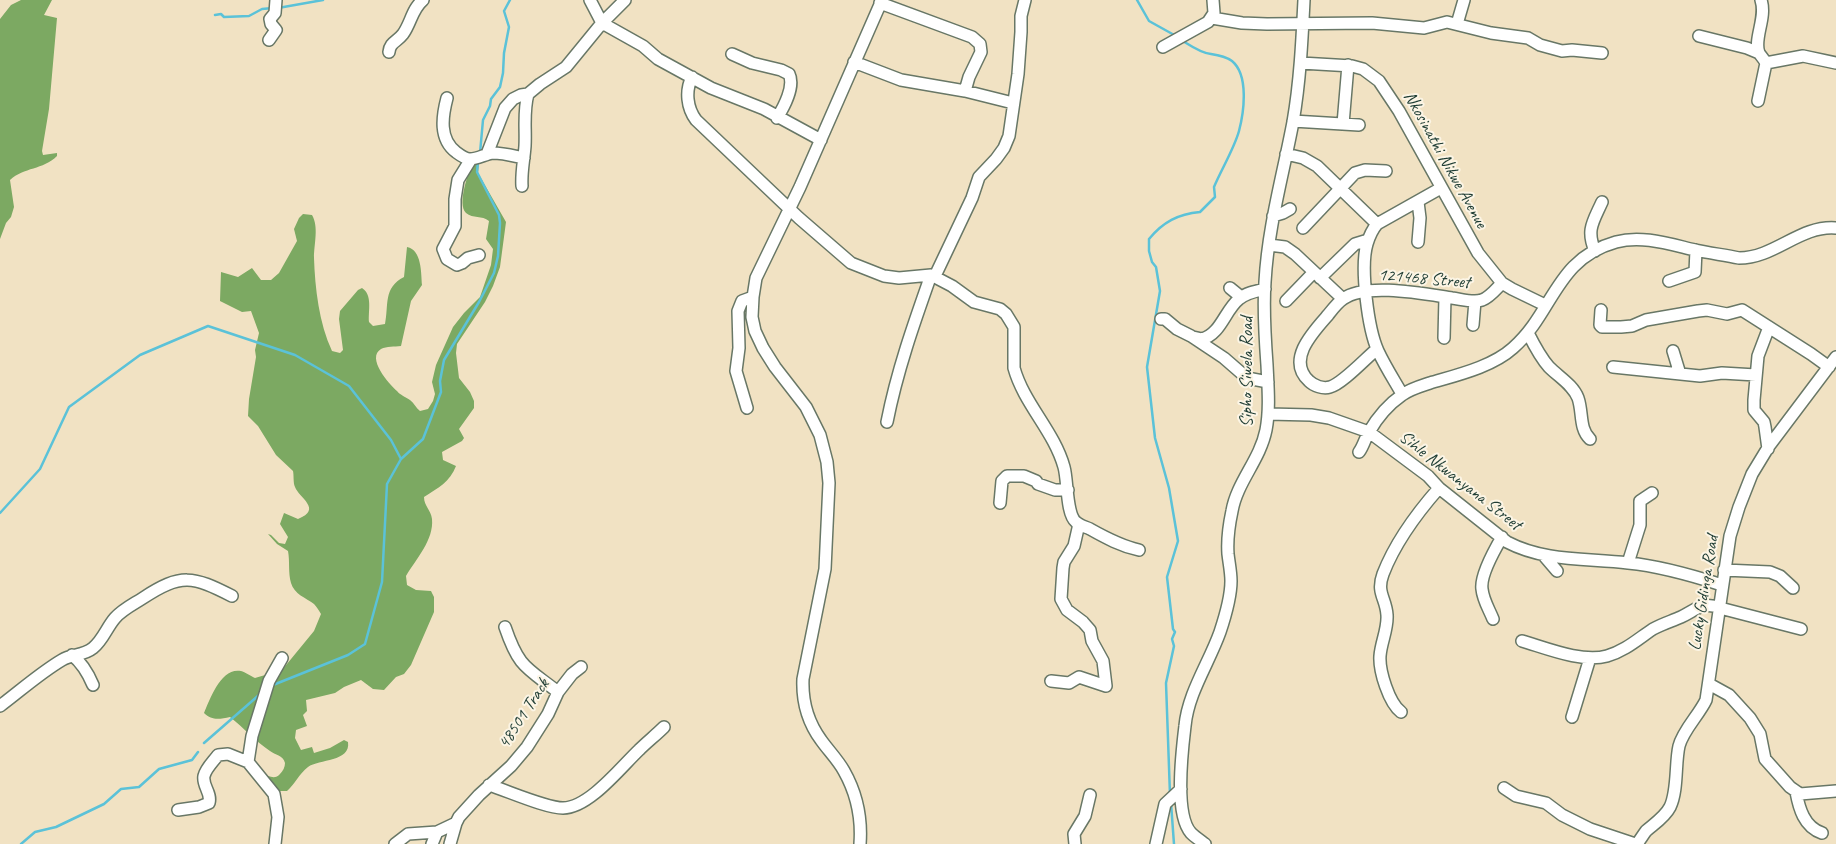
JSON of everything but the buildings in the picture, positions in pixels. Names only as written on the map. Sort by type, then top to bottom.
[{"type":"street","points":[[269,40],[276,30],[271,24],[270,19],[275,13],[276,0]]},
{"type":"street","points":[[389,52],[390,44],[403,34],[415,7],[423,0]]},
{"type":"street","points":[[590,0],[602,22],[642,46],[658,59],[711,88],[764,110],[820,140]]},
{"type":"street","points":[[487,154],[505,108],[513,99],[528,94],[566,67],[602,22],[616,12],[625,0]]},
{"type":"street","points":[[887,422],[899,371],[933,275],[972,198],[982,172],[996,159],[1004,148],[1009,136],[1019,62],[1022,9],[1025,0]]},
{"type":"street","points":[[1212,18],[1214,13],[1213,0]]},
{"type":"street","name":"Sipho Siwela Road","points":[[1205,844],[1191,833],[1182,813],[1179,792],[1185,721],[1220,632],[1231,582],[1228,552],[1229,530],[1234,500],[1258,454],[1268,414],[1265,289],[1273,216],[1293,122],[1301,63],[1304,0]]},
{"type":"street","points":[[1457,24],[1464,0]]},
{"type":"street","points":[[1758,101],[1763,58],[1758,44],[1762,22],[1763,7],[1761,0]]},
{"type":"street","points":[[860,844],[861,819],[856,798],[843,769],[814,729],[808,717],[802,692],[825,569],[829,483],[827,462],[820,435],[806,407],[762,348],[752,317],[753,297],[756,278],[789,209],[881,2],[978,42],[981,52],[968,77],[965,91]]},
{"type":"street","points":[[1163,47],[1212,18],[1242,23],[1302,25],[1317,23],[1372,23],[1424,28],[1447,22],[1491,33],[1528,38],[1540,45],[1562,51],[1602,53]]},
{"type":"street","points":[[1699,36],[1747,48],[1763,58],[1803,56],[1836,64]]},
{"type":"street","points":[[732,54],[752,63],[781,70],[788,74],[791,82],[786,103],[777,118]]},
{"type":"street","points":[[854,62],[901,80],[965,91],[1013,103]]},
{"type":"street","name":"Nkosinathi Nikwe Avenue","points":[[1301,63],[1348,65],[1363,69],[1380,81],[1388,92],[1478,253],[1502,283],[1512,290],[1545,305]]},
{"type":"street","points":[[1343,124],[1348,65]]},
{"type":"street","points":[[692,77],[688,94],[690,110],[694,117],[789,209],[851,264],[884,276],[899,278],[933,275],[974,302],[1000,309],[1011,320],[1015,333],[1014,368],[1057,449],[1064,468],[1072,516],[1079,524],[1127,548],[1139,550]]},
{"type":"street","points":[[522,186],[521,172],[524,158],[525,111],[528,94]]},
{"type":"street","points":[[447,98],[443,112],[446,142],[460,155],[473,159]]},
{"type":"street","points":[[1293,122],[1328,122],[1359,125]]},
{"type":"street","points":[[478,255],[468,258],[457,265],[447,259],[443,249],[455,226],[455,199],[458,180],[473,159],[487,154],[524,158]]},
{"type":"street","points":[[1286,154],[1303,158],[1318,166],[1377,224]]},
{"type":"street","points":[[1427,163],[1438,156]]},
{"type":"street","points":[[1303,228],[1359,171],[1371,169],[1386,171]]},
{"type":"street","points":[[1402,394],[1377,349],[1372,331],[1366,292],[1365,252],[1372,230],[1377,224],[1441,188]]},
{"type":"street","points":[[1418,202],[1420,218],[1418,242]]},
{"type":"street","points":[[1595,251],[1590,236],[1594,218],[1602,202]]},
{"type":"street","points":[[1273,216],[1290,209]]},
{"type":"street","points":[[1359,452],[1369,432],[1384,412],[1402,394],[1479,367],[1513,349],[1528,333],[1539,318],[1545,305],[1576,264],[1595,251],[1614,242],[1632,238],[1662,242],[1739,258],[1750,258],[1776,248],[1811,230],[1836,228]]},
{"type":"street","points":[[1286,301],[1355,244],[1368,240]]},
{"type":"street","points":[[1269,245],[1285,247],[1295,254],[1342,299],[1305,343],[1302,352],[1302,370],[1308,380],[1321,387],[1330,387],[1340,382],[1377,349]]},
{"type":"street","points":[[1669,281],[1695,272],[1696,250]]},
{"type":"street","name":"121468 Street","points":[[1342,299],[1358,292],[1380,290],[1475,301],[1490,296],[1502,283]]},
{"type":"street","points":[[1230,288],[1241,297]]},
{"type":"street","points":[[1191,336],[1202,339],[1211,335],[1237,300],[1265,289]]},
{"type":"street","points":[[747,408],[736,371],[739,348],[738,311],[742,301],[753,297]]},
{"type":"street","points":[[1444,338],[1445,297]]},
{"type":"street","points":[[1473,325],[1475,301]]},
{"type":"street","points":[[1601,310],[1600,325],[1602,327],[1632,326],[1646,320],[1669,322],[1698,311],[1707,310],[1727,314],[1742,310],[1790,340],[1830,371]]},
{"type":"street","points":[[1161,319],[1165,319],[1177,329],[1224,358],[1247,378],[1268,382]]},
{"type":"street","points":[[1768,450],[1764,422],[1754,410],[1760,348],[1769,327]]},
{"type":"street","points":[[1528,333],[1546,363],[1570,386],[1577,397],[1582,415],[1582,428],[1590,439]]},
{"type":"street","points":[[1673,350],[1680,374]]},
{"type":"street","name":"Lucky Gidinga Road","points":[[1636,844],[1645,832],[1655,825],[1671,806],[1680,744],[1686,730],[1695,720],[1706,700],[1724,570],[1735,518],[1752,474],[1781,429],[1830,371],[1836,357]]},
{"type":"street","points":[[1613,367],[1700,376],[1735,373],[1756,375]]},
{"type":"street","name":"Sihle Nkwanyana Street","points":[[1268,414],[1311,415],[1329,418],[1369,432],[1428,476],[1439,488],[1518,548],[1545,557],[1659,566],[1722,585]]},
{"type":"street","points":[[1000,503],[1002,481],[1007,476],[1024,476],[1036,481],[1038,484],[1055,490],[1068,490]]},
{"type":"street","points":[[1401,712],[1392,702],[1381,666],[1380,657],[1388,617],[1380,591],[1380,583],[1405,533],[1439,488]]},
{"type":"street","points":[[1628,563],[1640,525],[1640,501],[1652,492]]},
{"type":"street","points":[[1051,681],[1069,683],[1079,677],[1106,686],[1103,660],[1092,642],[1090,630],[1067,610],[1061,599],[1064,562],[1074,546],[1079,524]]},
{"type":"street","points":[[1493,619],[1481,587],[1492,556],[1502,537]]},
{"type":"street","points":[[1545,557],[1557,571]]},
{"type":"street","points":[[1724,570],[1770,572],[1780,576],[1793,588]]},
{"type":"street","points":[[0,706],[60,661],[94,648],[117,616],[152,592],[179,580],[187,579],[205,583],[232,596]]},
{"type":"street","points":[[1522,641],[1572,656],[1606,657],[1620,651],[1656,628],[1684,616],[1699,607],[1711,604],[1801,629]]},
{"type":"street","points":[[505,627],[511,646],[521,662],[527,669],[558,692]]},
{"type":"street","points":[[72,655],[86,669],[93,685]]},
{"type":"street","points":[[248,762],[252,736],[269,681],[282,658]]},
{"type":"street","points":[[1572,717],[1590,658]]},
{"type":"street","name":"48501 Track","points":[[456,823],[465,809],[511,766],[527,747],[548,714],[558,692],[572,674],[582,667]]},
{"type":"street","points":[[1709,684],[1722,690],[1736,702],[1757,727],[1765,759],[1796,792],[1800,794],[1836,791]]},
{"type":"street","points":[[489,785],[556,807],[571,808],[612,780],[639,750],[664,727]]},
{"type":"street","points":[[178,810],[199,807],[209,803],[210,794],[204,779],[206,770],[218,755],[228,754],[248,762],[274,794],[278,817],[275,844]]},
{"type":"street","points":[[1504,788],[1516,796],[1546,803],[1562,815],[1590,829],[1636,844]]},
{"type":"street","points":[[1156,844],[1165,804],[1179,792]]},
{"type":"street","points":[[1796,792],[1799,805],[1810,827],[1822,833]]},
{"type":"street","points":[[1075,844],[1074,834],[1084,816],[1090,795]]},
{"type":"street","points":[[395,844],[408,834],[437,832],[456,823]]},
{"type":"street","points":[[450,844],[456,823]]},
{"type":"street","points":[[432,844],[437,832]]},
{"type":"green space","points":[[21,0],[52,0],[44,15],[57,18],[49,109],[42,151],[43,155],[57,153],[57,156],[52,161],[21,173],[10,180],[14,207],[0,239],[0,19],[11,5]]},
{"type":"green space","points":[[473,163],[479,163],[478,173],[506,222],[500,267],[493,286],[485,302],[457,344],[456,353],[459,378],[470,392],[474,401],[474,408],[459,429],[464,438],[462,441],[442,452],[443,460],[456,466],[447,480],[424,497],[432,519],[432,527],[424,549],[406,576],[407,585],[416,590],[431,591],[434,597],[434,612],[411,665],[404,674],[396,677],[384,690],[373,689],[361,680],[335,693],[306,700],[307,711],[303,715],[307,726],[296,730],[295,738],[301,750],[312,747],[314,753],[330,748],[344,740],[348,742],[348,748],[340,757],[308,767],[287,791],[276,791],[262,774],[272,777],[278,776],[285,766],[283,758],[265,747],[230,717],[219,719],[207,716],[204,713],[217,685],[228,674],[234,671],[241,671],[255,678],[282,670],[314,631],[321,614],[314,604],[297,593],[293,587],[288,551],[277,544],[268,534],[279,543],[285,544],[288,537],[280,524],[284,513],[298,519],[309,511],[309,507],[295,487],[293,471],[276,455],[258,426],[248,416],[256,357],[255,350],[259,333],[251,311],[242,312],[220,301],[221,272],[238,277],[252,268],[261,280],[271,280],[279,273],[297,241],[294,229],[299,218],[303,214],[312,215],[316,236],[314,258],[321,317],[332,351],[340,353],[343,350],[339,319],[340,311],[358,290],[362,288],[369,299],[369,322],[373,326],[385,324],[390,291],[397,281],[404,277],[407,247],[412,249],[420,263],[422,285],[411,301],[401,346],[381,349],[377,353],[376,358],[380,371],[398,392],[410,400],[420,411],[428,409],[435,394],[432,382],[436,365],[453,327],[480,297],[491,265],[493,249],[486,239],[489,221],[469,215],[464,209],[464,188]]},
{"type":"waterway","points":[[278,8],[323,0]]},
{"type":"waterway","points":[[480,153],[483,120],[490,106],[491,99],[500,87],[503,73],[504,53],[509,27],[504,11],[510,0]]},
{"type":"waterway","points":[[1137,0],[1149,21],[1176,36]]},
{"type":"waterway","points":[[215,15],[221,14],[224,17],[249,16],[262,9],[273,8]]},
{"type":"waterway","points":[[1170,795],[1166,683],[1174,646],[1172,639],[1175,632],[1173,629],[1167,577],[1178,541],[1169,488],[1155,438],[1147,367],[1160,291],[1156,267],[1152,262],[1149,251],[1149,239],[1172,220],[1200,212],[1215,197],[1214,187],[1239,131],[1244,94],[1241,75],[1232,61],[1222,56],[1200,51],[1183,41]]},
{"type":"waterway","points":[[273,685],[348,655],[365,644],[382,582],[387,484],[401,459],[423,439],[441,392],[440,381],[444,360],[479,302],[494,273],[498,256],[499,215],[477,172],[478,161]]},
{"type":"waterway","points":[[0,513],[40,469],[69,407],[140,355],[208,326],[295,355],[349,386],[391,440],[401,459]]},
{"type":"waterway","points":[[204,743],[259,695]]},
{"type":"waterway","points":[[21,844],[35,832],[56,827],[104,804],[121,789],[139,787],[159,769],[192,760],[198,752]]},
{"type":"waterway","points":[[1171,803],[1174,844]]}]
